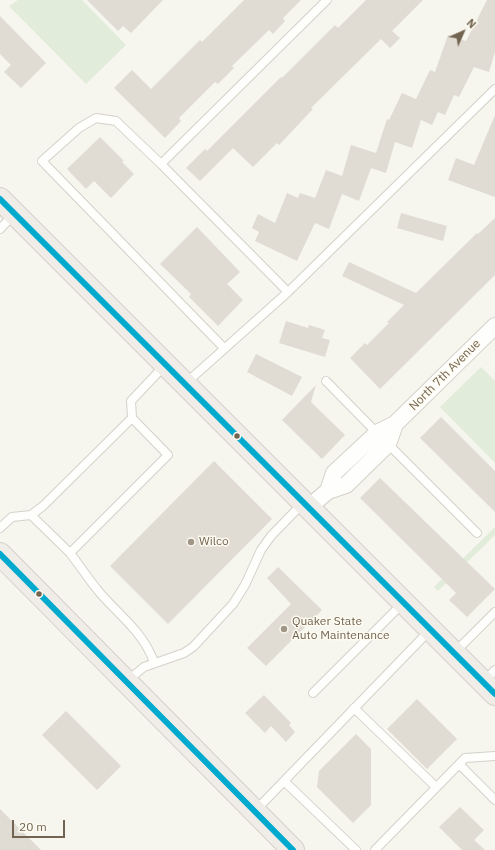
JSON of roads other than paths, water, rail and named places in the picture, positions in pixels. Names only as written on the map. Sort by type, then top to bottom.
[{"type":"highway","points":[[5,214],[166,365],[454,653],[491,682]]},
{"type":"highway","points":[[0,554],[293,850]]},
{"type":"street","name":"North 7th Avenue","points":[[306,505],[328,491],[334,473],[382,438],[495,326]]},
{"type":"lane","points":[[160,164],[327,0]]},
{"type":"lane","points":[[185,384],[288,292],[495,89]]},
{"type":"lane","points":[[224,348],[42,161],[78,128],[96,118],[116,121],[288,292]]},
{"type":"lane","points":[[70,553],[168,455],[132,418],[131,401],[166,365]]},
{"type":"lane","points":[[326,381],[477,533]]},
{"type":"lane","points":[[0,528],[12,516],[31,515],[43,506],[132,418]]},
{"type":"lane","points":[[126,682],[144,667],[154,662],[184,653],[193,647],[234,604],[245,585],[261,550],[271,536],[306,505]]},
{"type":"lane","points":[[31,515],[70,553],[100,593],[141,637],[149,649],[154,662]]},
{"type":"lane","points":[[313,693],[403,602]]},
{"type":"lane","points":[[454,653],[495,612]]},
{"type":"lane","points":[[255,811],[431,630]]},
{"type":"lane","points":[[354,708],[436,787]]},
{"type":"lane","points":[[375,850],[465,758],[495,756]]},
{"type":"lane","points":[[459,764],[495,800]]},
{"type":"lane","points":[[284,780],[356,850]]},
{"type":"place","name":"Wilco","points":[[191,542]]},
{"type":"place","name":"Quaker State Auto Maintenance","points":[[284,629]]}]
